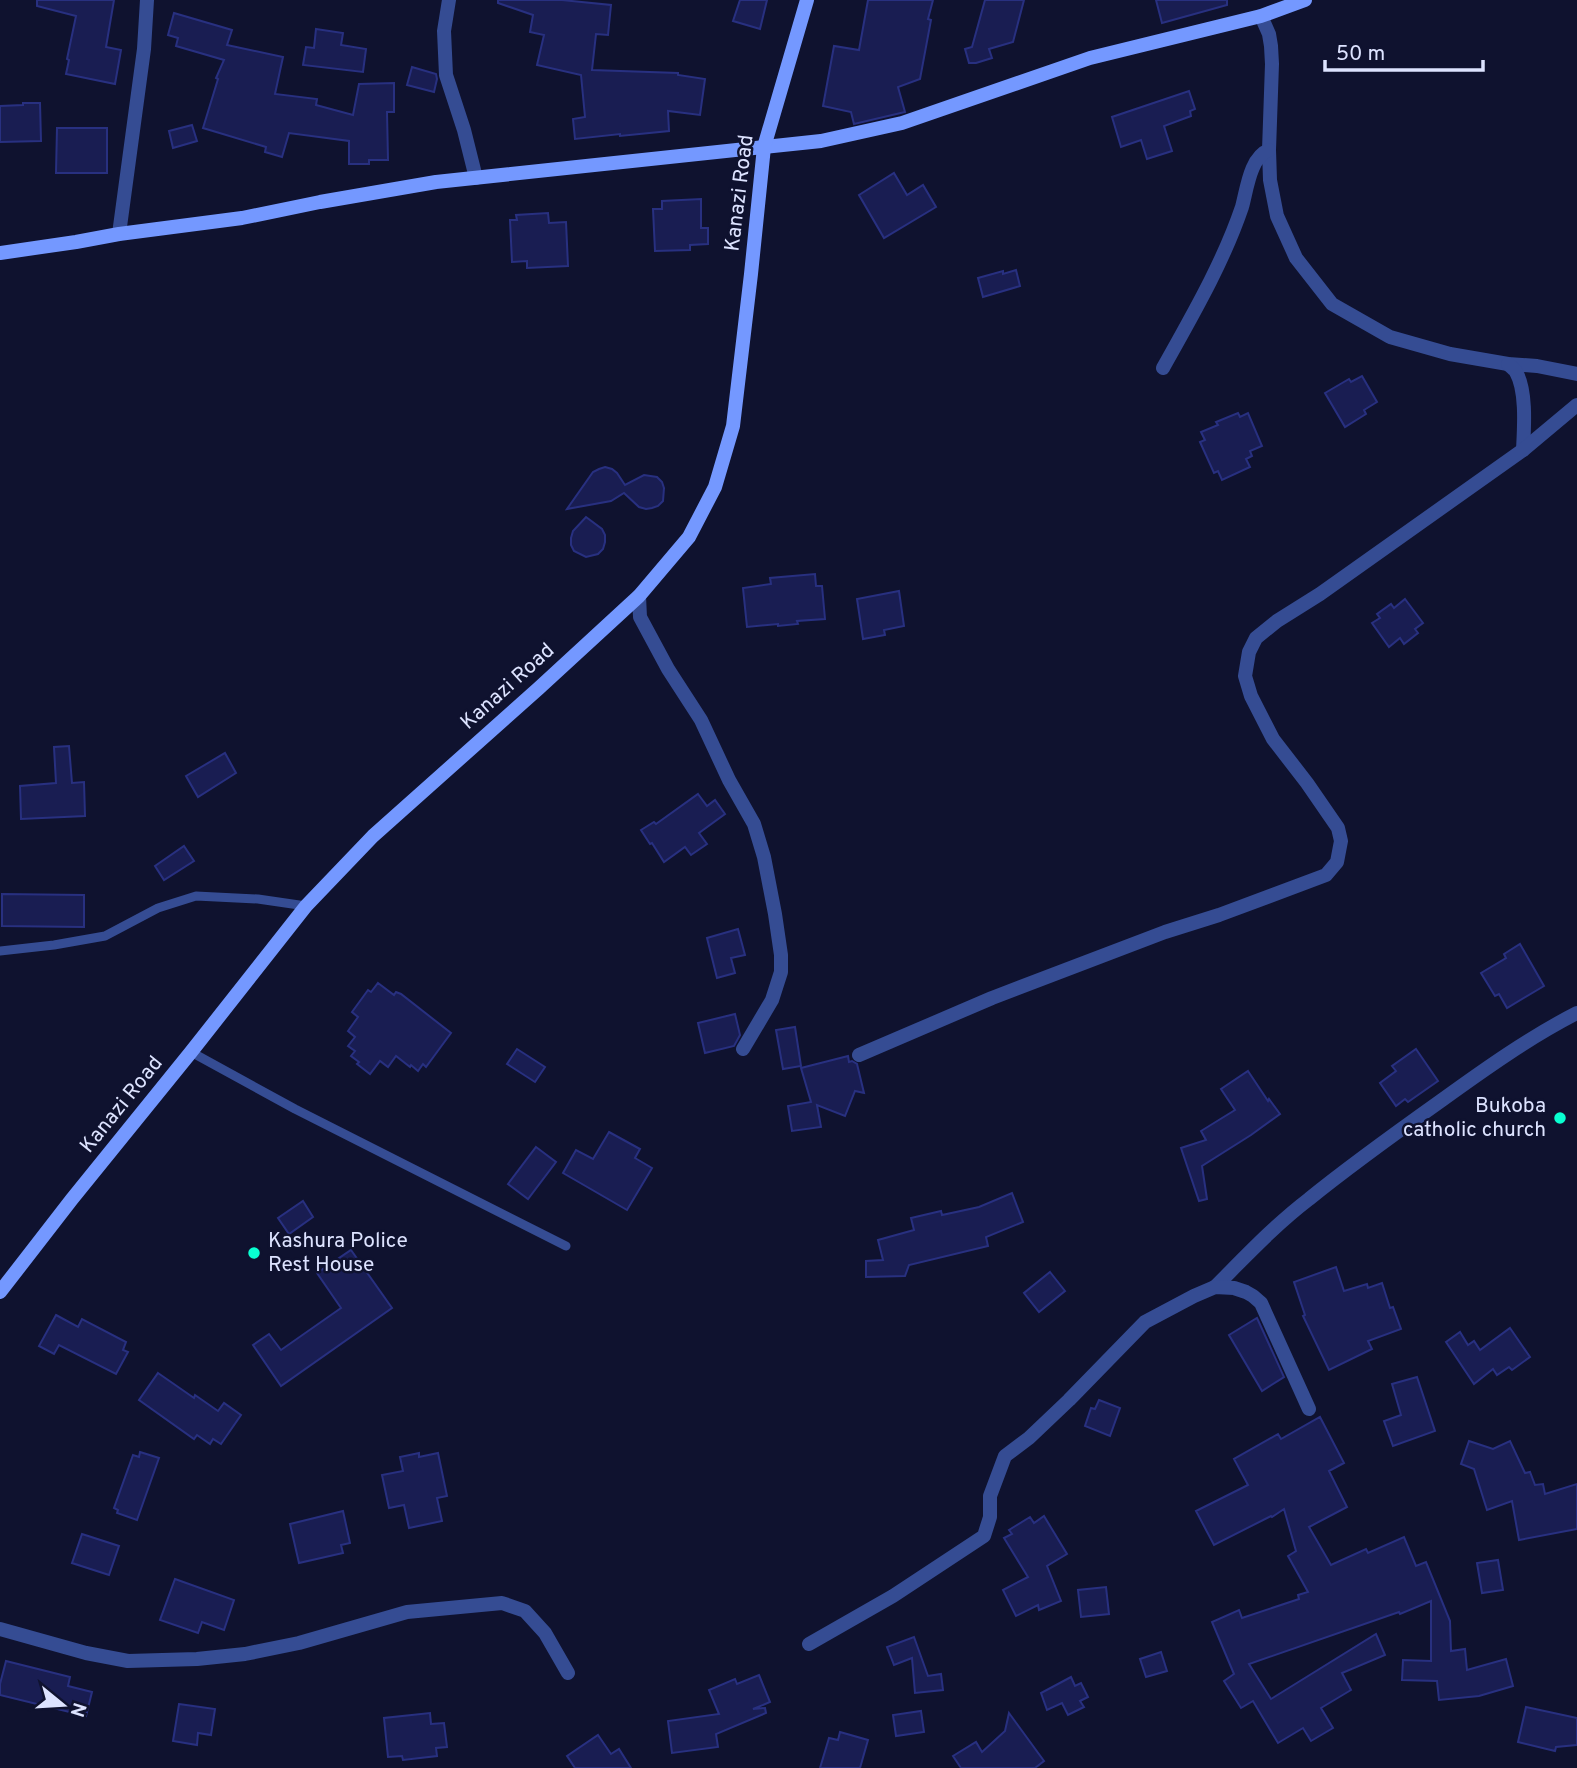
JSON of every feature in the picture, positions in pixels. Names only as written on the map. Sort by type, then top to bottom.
[{"type":"main road","name":"Kanazi Road","points":[[0,1293],[306,906],[373,836],[639,596],[689,537],[715,487],[733,426],[764,147],[807,0]]},
{"type":"main road","points":[[0,253],[242,218],[412,186],[821,141],[902,123],[1090,58],[1261,16],[1305,0]]},
{"type":"street","points":[[119,234],[144,49],[147,0]]},
{"type":"street","points":[[449,0],[444,31],[446,75],[476,178]]},
{"type":"street","points":[[1261,16],[1271,46],[1270,180],[1277,216],[1296,258],[1332,304],[1391,337],[1450,354],[1577,374]]},
{"type":"street","points":[[1163,368],[1223,253],[1242,207],[1253,167],[1263,152],[1269,150]]},
{"type":"street","points":[[1508,364],[1516,371],[1521,388],[1523,450]]},
{"type":"street","points":[[859,1055],[992,998],[1165,932],[1326,875],[1337,862],[1341,841],[1338,828],[1273,739],[1251,696],[1245,676],[1252,645],[1256,638],[1277,621],[1523,450],[1577,405]]},
{"type":"street","points":[[639,596],[640,617],[668,669],[701,720],[729,780],[754,824],[764,857],[775,914],[781,972],[772,1000],[743,1049]]},
{"type":"street","points":[[809,1644],[893,1596],[984,1536],[989,1517],[990,1496],[1005,1456],[1069,1400],[1145,1322],[1215,1287],[1264,1237],[1356,1163],[1470,1080],[1557,1023],[1577,1013]]},
{"type":"street","points":[[1215,1287],[1247,1292],[1261,1303],[1310,1409]]},
{"type":"street","points":[[0,1629],[86,1653],[128,1661],[197,1659],[245,1654],[299,1643],[407,1612],[502,1603],[524,1611],[530,1617],[545,1633],[568,1673]]},
{"type":"lane","points":[[0,951],[105,936],[158,908],[195,896],[258,899],[306,906]]},
{"type":"lane","points":[[191,1052],[295,1109],[566,1246]]},
{"type":"building","points":[[37,0],[114,0],[106,47],[121,50],[115,84],[66,74],[76,16],[37,6]]},
{"type":"building","points":[[498,0],[562,0],[611,5],[608,35],[596,34],[592,70],[678,73],[705,79],[700,115],[668,111],[669,131],[575,139],[573,119],[585,117],[581,75],[537,65],[544,35],[530,32],[533,15],[498,3]]},
{"type":"building","points":[[740,0],[767,0],[760,29],[733,21]]},
{"type":"building","points":[[868,0],[933,0],[920,79],[898,87],[905,112],[854,124],[851,112],[823,106],[834,46],[859,50]]},
{"type":"building","points":[[985,0],[1024,0],[1013,42],[989,49],[992,58],[969,63],[965,49],[972,47]]},
{"type":"building","points":[[1156,0],[1227,0],[1227,5],[1162,23]]},
{"type":"building","points":[[174,13],[232,30],[227,45],[283,57],[275,94],[317,99],[316,105],[353,115],[359,84],[394,83],[394,112],[387,112],[388,160],[349,164],[349,141],[289,133],[282,157],[265,152],[266,147],[203,128],[218,79],[216,78],[224,60],[176,46],[178,38],[168,35]]},
{"type":"building","points":[[316,29],[343,33],[341,45],[366,49],[363,72],[303,65],[306,47],[314,48]]},
{"type":"building","points":[[412,67],[436,74],[434,92],[407,85]]},
{"type":"building","points":[[1189,91],[1195,109],[1190,111],[1191,116],[1164,126],[1172,151],[1147,159],[1141,140],[1121,147],[1112,117]]},
{"type":"building","points":[[40,103],[41,141],[0,142],[0,106]]},
{"type":"building","points":[[192,125],[197,141],[173,148],[169,131]]},
{"type":"building","points":[[57,128],[107,128],[107,173],[56,173]]},
{"type":"building","points":[[894,173],[907,195],[923,185],[936,207],[884,238],[859,195]]},
{"type":"building","points":[[701,199],[701,228],[708,228],[708,244],[690,245],[690,250],[655,251],[653,209],[662,209],[662,201]]},
{"type":"building","points":[[548,213],[549,223],[566,222],[568,266],[527,268],[527,261],[512,262],[510,220],[517,220],[516,215]]},
{"type":"building","points":[[1016,270],[1020,286],[983,297],[978,278]]},
{"type":"building","points":[[1362,376],[1377,402],[1364,410],[1366,414],[1345,427],[1325,393],[1349,379],[1351,382]]},
{"type":"building","points":[[1238,413],[1240,417],[1248,413],[1262,446],[1250,451],[1252,456],[1246,459],[1250,467],[1222,480],[1218,471],[1214,473],[1200,442],[1205,440],[1201,432]]},
{"type":"building","points":[[605,467],[617,473],[625,485],[644,475],[657,477],[664,488],[663,501],[658,506],[646,509],[639,507],[624,493],[611,501],[567,509],[593,472]]},
{"type":"building","points":[[586,517],[602,529],[605,542],[598,554],[586,557],[574,551],[571,538],[573,531]]},
{"type":"building","points":[[815,574],[816,586],[822,586],[825,619],[797,621],[798,624],[747,627],[743,588],[771,584],[770,578]]},
{"type":"building","points":[[899,591],[904,626],[884,630],[885,635],[863,639],[857,599]]},
{"type":"building","points":[[1405,599],[1423,623],[1415,629],[1418,633],[1404,644],[1400,638],[1389,647],[1372,623],[1380,618],[1377,614],[1391,604],[1394,608]]},
{"type":"building","points":[[69,746],[72,783],[84,782],[85,816],[21,819],[20,786],[56,783],[54,747]]},
{"type":"building","points":[[225,753],[236,773],[198,797],[186,776]]},
{"type":"building","points":[[698,794],[707,806],[715,800],[725,814],[699,833],[707,844],[691,855],[685,847],[664,862],[641,830],[654,822],[656,824]]},
{"type":"building","points":[[184,846],[194,861],[164,880],[155,866]]},
{"type":"building","points":[[2,894],[84,895],[84,927],[2,926]]},
{"type":"building","points":[[738,929],[745,955],[731,958],[735,973],[717,978],[707,938]]},
{"type":"building","points":[[1520,944],[1544,986],[1507,1008],[1499,994],[1495,996],[1481,973],[1506,958],[1504,954]]},
{"type":"building","points":[[378,983],[394,995],[396,992],[401,994],[451,1033],[426,1067],[423,1064],[418,1071],[396,1056],[388,1067],[380,1061],[370,1074],[351,1056],[355,1051],[348,1046],[355,1037],[348,1031],[358,1017],[352,1012],[368,990],[371,992]]},
{"type":"building","points":[[735,1014],[740,1035],[734,1046],[705,1053],[698,1023]]},
{"type":"building","points":[[795,1027],[801,1066],[783,1069],[776,1030]]},
{"type":"building","points":[[517,1049],[545,1067],[535,1082],[507,1064]]},
{"type":"building","points":[[1416,1049],[1438,1081],[1408,1102],[1405,1099],[1396,1106],[1380,1083],[1396,1071],[1392,1066]]},
{"type":"building","points":[[848,1056],[849,1062],[857,1064],[864,1093],[855,1091],[845,1116],[817,1105],[821,1127],[792,1131],[788,1106],[811,1102],[801,1068]]},
{"type":"building","points":[[1248,1071],[1280,1114],[1202,1166],[1207,1199],[1199,1201],[1181,1148],[1206,1140],[1201,1131],[1235,1110],[1221,1089]]},
{"type":"building","points":[[609,1132],[640,1149],[635,1158],[652,1168],[627,1210],[563,1173],[576,1150],[593,1159]]},
{"type":"building","points":[[536,1147],[556,1162],[528,1199],[508,1184]]},
{"type":"building","points":[[1012,1193],[1023,1222],[986,1237],[988,1246],[909,1265],[905,1276],[866,1277],[866,1261],[883,1260],[878,1240],[914,1230],[911,1218],[941,1211],[942,1215],[979,1207]]},
{"type":"building","points":[[303,1201],[313,1217],[289,1234],[278,1218]]},
{"type":"building","points":[[351,1250],[392,1308],[281,1386],[253,1345],[269,1334],[281,1350],[341,1308],[317,1273]]},
{"type":"building","points":[[1336,1267],[1344,1291],[1367,1284],[1368,1288],[1382,1283],[1390,1308],[1393,1307],[1401,1329],[1368,1341],[1372,1349],[1329,1370],[1303,1316],[1305,1315],[1294,1282]]},
{"type":"building","points":[[1050,1272],[1065,1291],[1039,1312],[1024,1293]]},
{"type":"building","points":[[56,1315],[78,1327],[82,1319],[126,1342],[123,1350],[128,1352],[116,1374],[59,1345],[54,1354],[39,1346]]},
{"type":"building","points":[[1257,1318],[1284,1377],[1262,1391],[1229,1335]]},
{"type":"building","points":[[1510,1328],[1530,1357],[1512,1370],[1509,1367],[1497,1375],[1493,1369],[1474,1384],[1446,1342],[1460,1332],[1468,1345],[1474,1341],[1480,1350]]},
{"type":"building","points":[[158,1373],[218,1411],[224,1403],[241,1415],[221,1444],[213,1439],[210,1444],[197,1435],[194,1439],[139,1400]]},
{"type":"building","points":[[1417,1377],[1435,1431],[1393,1446],[1384,1421],[1401,1415],[1392,1384]]},
{"type":"building","points":[[1099,1400],[1120,1408],[1110,1436],[1085,1426],[1091,1408],[1095,1409]]},
{"type":"building","points":[[1320,1417],[1344,1463],[1329,1471],[1347,1507],[1309,1527],[1331,1565],[1366,1549],[1368,1553],[1404,1537],[1416,1566],[1426,1562],[1450,1621],[1451,1651],[1465,1649],[1467,1670],[1506,1659],[1513,1686],[1479,1696],[1439,1700],[1437,1681],[1402,1680],[1403,1660],[1431,1661],[1431,1601],[1400,1614],[1399,1612],[1249,1664],[1271,1699],[1376,1634],[1385,1655],[1342,1673],[1351,1690],[1321,1708],[1333,1728],[1311,1741],[1303,1728],[1278,1743],[1253,1701],[1241,1708],[1224,1681],[1234,1674],[1212,1622],[1239,1610],[1242,1618],[1299,1599],[1298,1595],[1308,1592],[1288,1556],[1296,1551],[1284,1509],[1214,1545],[1196,1511],[1248,1485],[1234,1459],[1278,1434],[1281,1439]]},
{"type":"building","points":[[1469,1441],[1493,1449],[1510,1441],[1525,1473],[1530,1472],[1535,1485],[1543,1484],[1545,1494],[1577,1484],[1577,1529],[1519,1540],[1512,1501],[1487,1510],[1474,1469],[1461,1464]]},
{"type":"building","points":[[140,1452],[159,1458],[137,1520],[117,1513],[118,1510],[114,1508],[133,1455],[139,1457]]},
{"type":"building","points":[[419,1453],[419,1457],[438,1453],[447,1496],[437,1498],[442,1521],[409,1528],[404,1505],[389,1508],[382,1475],[403,1471],[400,1457]]},
{"type":"building","points":[[343,1511],[350,1543],[341,1545],[343,1553],[299,1563],[290,1524]]},
{"type":"building","points":[[1044,1516],[1067,1554],[1047,1566],[1061,1601],[1039,1610],[1038,1605],[1016,1616],[1003,1590],[1028,1577],[1004,1538],[1012,1534],[1009,1530],[1030,1517],[1034,1523]]},
{"type":"building","points":[[82,1534],[119,1546],[109,1575],[72,1563]]},
{"type":"building","points":[[1498,1560],[1503,1590],[1482,1593],[1477,1563]]},
{"type":"building","points":[[175,1579],[234,1600],[224,1630],[202,1622],[198,1633],[160,1620]]},
{"type":"building","points":[[1106,1587],[1109,1614],[1081,1617],[1078,1590]]},
{"type":"building","points":[[914,1637],[928,1676],[941,1674],[943,1690],[915,1693],[912,1658],[894,1665],[887,1647]]},
{"type":"building","points":[[1161,1652],[1167,1671],[1146,1677],[1140,1659]]},
{"type":"building","points":[[6,1661],[70,1677],[68,1686],[92,1692],[86,1716],[0,1695]]},
{"type":"building","points":[[759,1675],[770,1702],[753,1709],[765,1708],[766,1713],[716,1734],[718,1747],[672,1753],[668,1721],[719,1714],[709,1690],[735,1679],[737,1684]]},
{"type":"building","points":[[1071,1677],[1075,1686],[1081,1683],[1088,1697],[1080,1701],[1084,1707],[1068,1715],[1062,1703],[1047,1710],[1041,1693]]},
{"type":"building","points":[[179,1704],[215,1709],[211,1735],[198,1733],[197,1745],[173,1741]]},
{"type":"building","points":[[1526,1707],[1577,1718],[1577,1745],[1556,1747],[1555,1751],[1518,1742]]},
{"type":"building","points":[[921,1711],[924,1732],[896,1736],[893,1715]]},
{"type":"building","points":[[430,1713],[431,1724],[444,1723],[447,1747],[436,1748],[437,1756],[403,1760],[402,1756],[388,1757],[384,1718]]},
{"type":"building","points":[[1009,1713],[1044,1761],[1035,1768],[961,1768],[953,1756],[976,1742],[982,1752],[1005,1731]]},
{"type":"building","points":[[840,1732],[868,1740],[860,1768],[820,1768],[829,1738],[838,1740]]},
{"type":"building","points":[[598,1735],[611,1754],[619,1749],[631,1768],[575,1768],[567,1756]]},
{"type":"place","name":"Bukoba catholic church","points":[[1560,1118]]},
{"type":"place","name":"Kashura Police Rest House","points":[[254,1253]]}]
